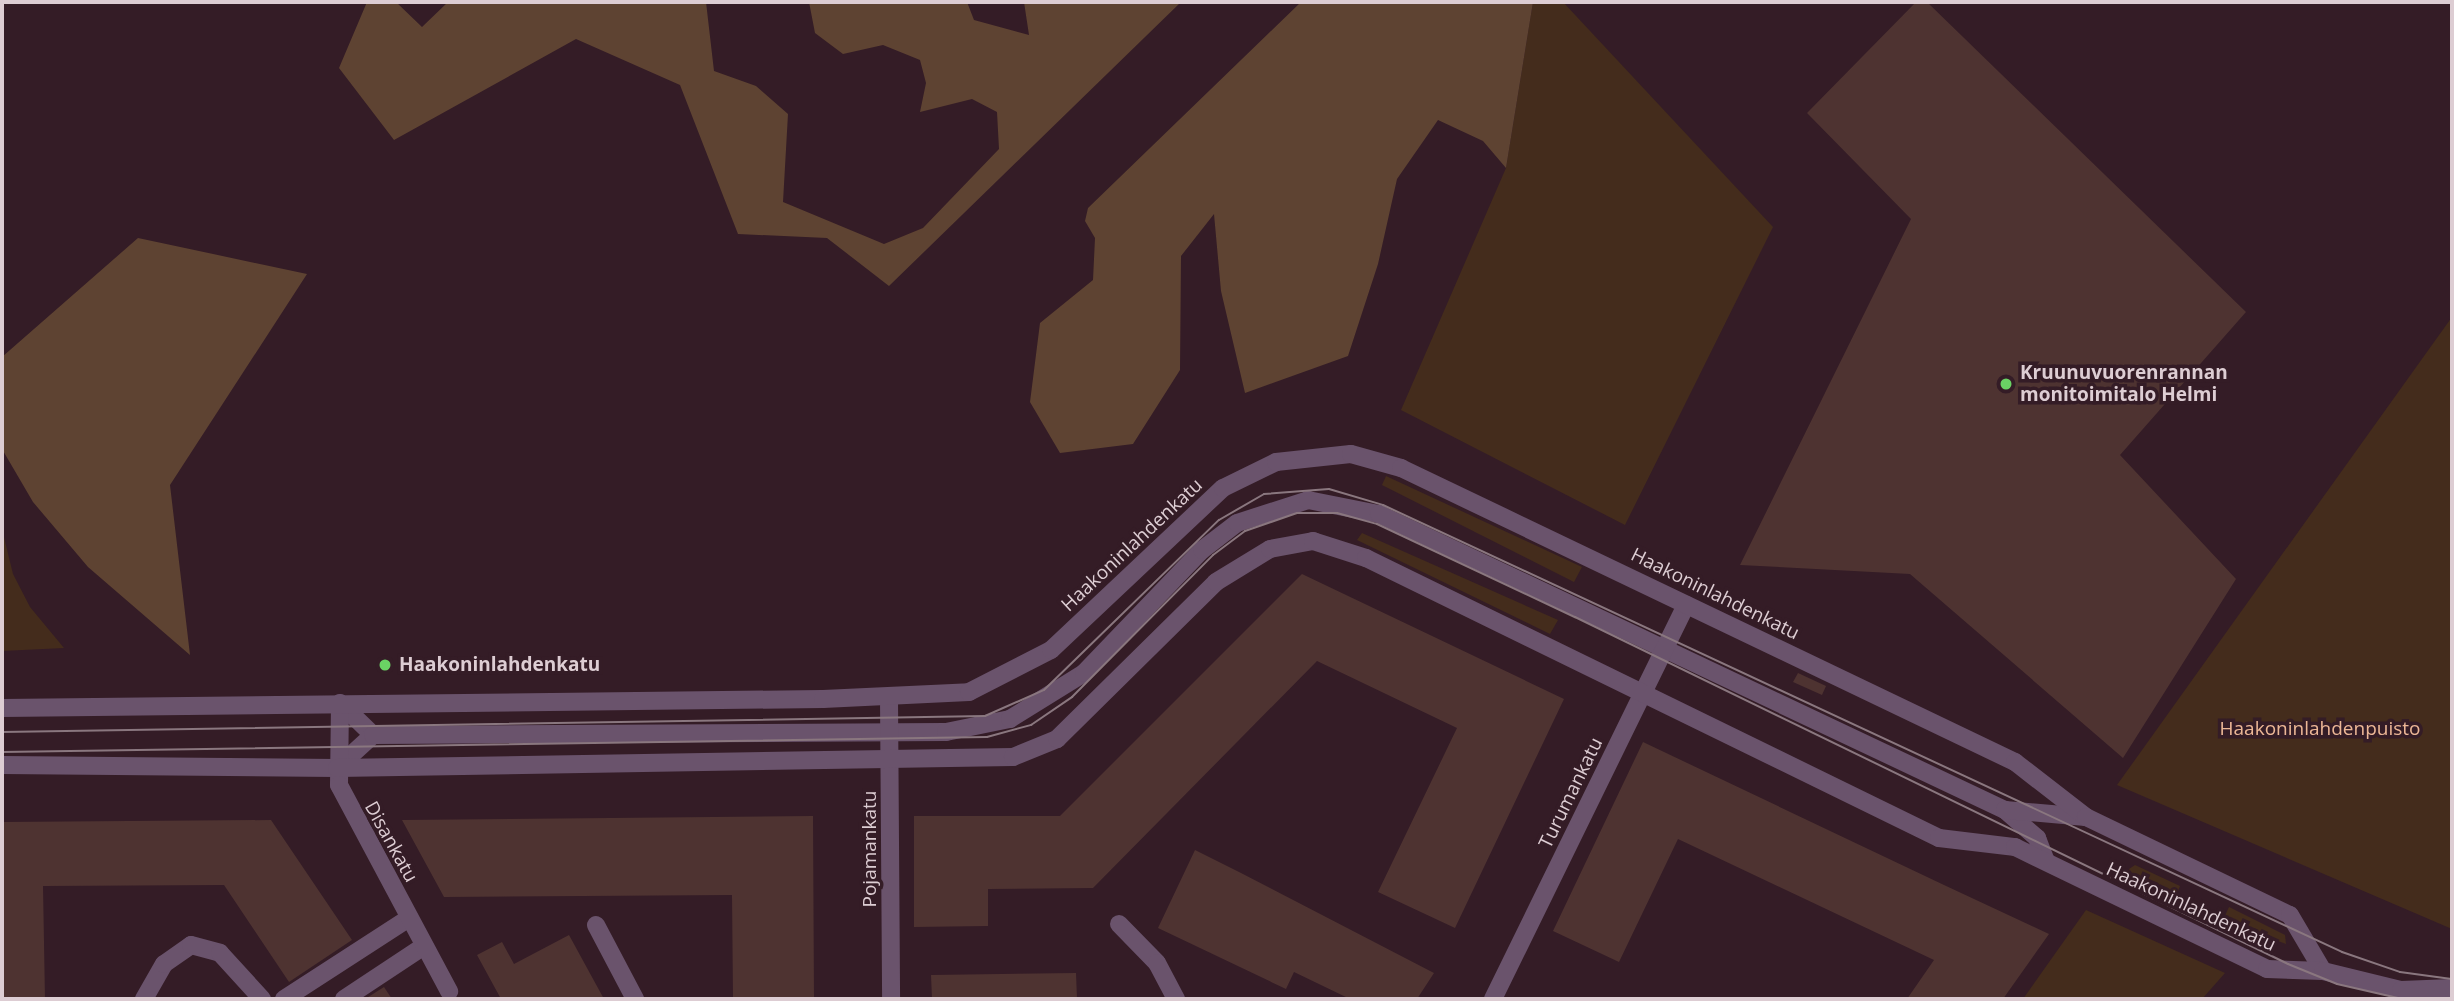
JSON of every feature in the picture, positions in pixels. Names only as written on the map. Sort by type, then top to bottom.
[{"type":"street","name":"Haakoninlahdenkatu","points":[[2,708],[889,698],[969,692],[1023,667],[1077,626],[1223,488],[1247,473],[1300,457],[1352,454],[1401,468],[2015,762],[2086,817],[2290,915],[2323,971]]},
{"type":"street","name":"Haakoninlahdenkatu","points":[[373,735],[979,727],[1036,706],[1084,673],[1220,535],[1258,512],[1308,500],[1379,513],[2005,810],[2037,838],[2046,861]]},
{"type":"street","name":"Haakoninlahdenkatu","points":[[2,765],[337,768],[1013,757],[1040,748],[1076,721],[1216,582],[1244,562],[1292,543],[1313,541],[1366,558],[1939,838],[2015,847],[2267,969],[2323,971],[2374,985],[2428,994],[2452,988]]},
{"type":"street","name":"Turumankatu","points":[[1493,999],[1686,605]]},
{"type":"street","name":"Pojamankatu","points":[[889,698],[891,999]]},
{"type":"street","points":[[337,768],[373,735],[340,703]]},
{"type":"street","name":"Disankatu","points":[[340,703],[337,768],[351,815],[451,995]]},
{"type":"street","name":"Haakoninlahdenkatu","points":[[2005,810],[2086,817]]},
{"type":"street","points":[[284,999],[409,918]]},
{"type":"street","points":[[1119,924],[1157,962],[1175,999]]},
{"type":"street","points":[[596,925],[635,999]]},
{"type":"street","points":[[144,999],[164,964],[191,945],[220,953],[262,999]]},
{"type":"street","points":[[344,999],[424,946]]},
{"type":"green space","points":[[1533,2],[1563,2],[1773,227],[1625,525],[1401,410],[1506,168]]},
{"type":"green space","name":"Haakoninlahdenpuisto","points":[[2452,317],[2452,929],[2117,785]]},
{"type":"green space","points":[[1386,476],[1582,567],[1574,582],[1382,485]]},
{"type":"green space","points":[[2,529],[13,574],[30,607],[64,648],[2,651]]},
{"type":"green space","points":[[1362,533],[1558,620],[1550,634],[1357,540]]},
{"type":"green space","points":[[2135,865],[2180,886],[2175,899],[2133,877],[2129,869]]},
{"type":"green space","points":[[2229,907],[2285,935],[2286,944],[2223,920]]},
{"type":"green space","points":[[2086,910],[2225,973],[2202,999],[2023,999]]},
{"type":"shaded area","points":[[367,2],[396,2],[422,27],[448,2],[706,2],[714,71],[756,86],[788,114],[783,202],[884,244],[923,228],[999,149],[997,112],[972,99],[920,112],[926,83],[920,60],[883,45],[843,54],[815,33],[809,2],[967,2],[974,20],[1029,35],[1024,2],[1181,2],[889,286],[827,238],[738,234],[680,85],[576,39],[394,140],[339,68]]},
{"type":"shaded area","points":[[1301,2],[1533,2],[1506,168],[1483,141],[1438,120],[1397,179],[1378,264],[1348,356],[1245,393],[1221,291],[1214,214],[1181,256],[1180,370],[1133,444],[1060,453],[1030,402],[1040,323],[1093,280],[1095,238],[1085,221],[1088,208]]},
{"type":"shaded area","points":[[138,238],[307,274],[170,485],[190,655],[88,567],[33,502],[2,449],[2,357]]},
{"type":"building","name":"Kruunuvuorenrannan monitoimitalo Helmi","points":[[1916,2],[1927,2],[2246,312],[2120,455],[2236,579],[2123,758],[1910,574],[1740,565],[1911,219],[1807,113]]},
{"type":"building","points":[[1302,574],[1564,699],[1455,928],[1378,892],[1457,728],[1317,661],[1093,888],[988,889],[988,926],[914,927],[914,816],[1060,816]]},
{"type":"building","points":[[1798,673],[1826,686],[1822,695],[1793,682]]},
{"type":"building","points":[[1643,742],[2049,934],[2003,999],[1907,999],[1934,960],[1678,839],[1619,962],[1553,931]]},
{"type":"building","points":[[813,816],[814,999],[733,999],[732,895],[444,897],[402,820]]},
{"type":"building","points":[[271,820],[352,940],[289,982],[224,885],[43,886],[45,999],[2,999],[2,822]]},
{"type":"building","points":[[1195,850],[1434,973],[1417,999],[1350,999],[1294,972],[1286,989],[1158,928]]},
{"type":"building","points":[[569,935],[604,999],[501,999],[477,955],[502,942],[514,964]]},
{"type":"building","points":[[1076,973],[1077,999],[932,999],[931,975]]},
{"type":"building","points":[[384,987],[392,999],[365,999]]},
{"type":"tram line","points":[[2,732],[985,716],[1044,690],[1219,520],[1264,494],[1329,489],[1383,505],[2342,952],[2400,972],[2452,979]]},
{"type":"tram line","points":[[2,752],[987,737],[1031,725],[1072,697],[1213,555],[1245,531],[1297,513],[1337,513],[1377,524],[1575,617],[2288,964],[2337,984],[2402,999]]},
{"type":"place","name":"Kruunuvuorenrannan monitoimitalo Helmi","points":[[2006,384]]},
{"type":"place","name":"Haakoninlahdenkatu","points":[[385,665]]}]
